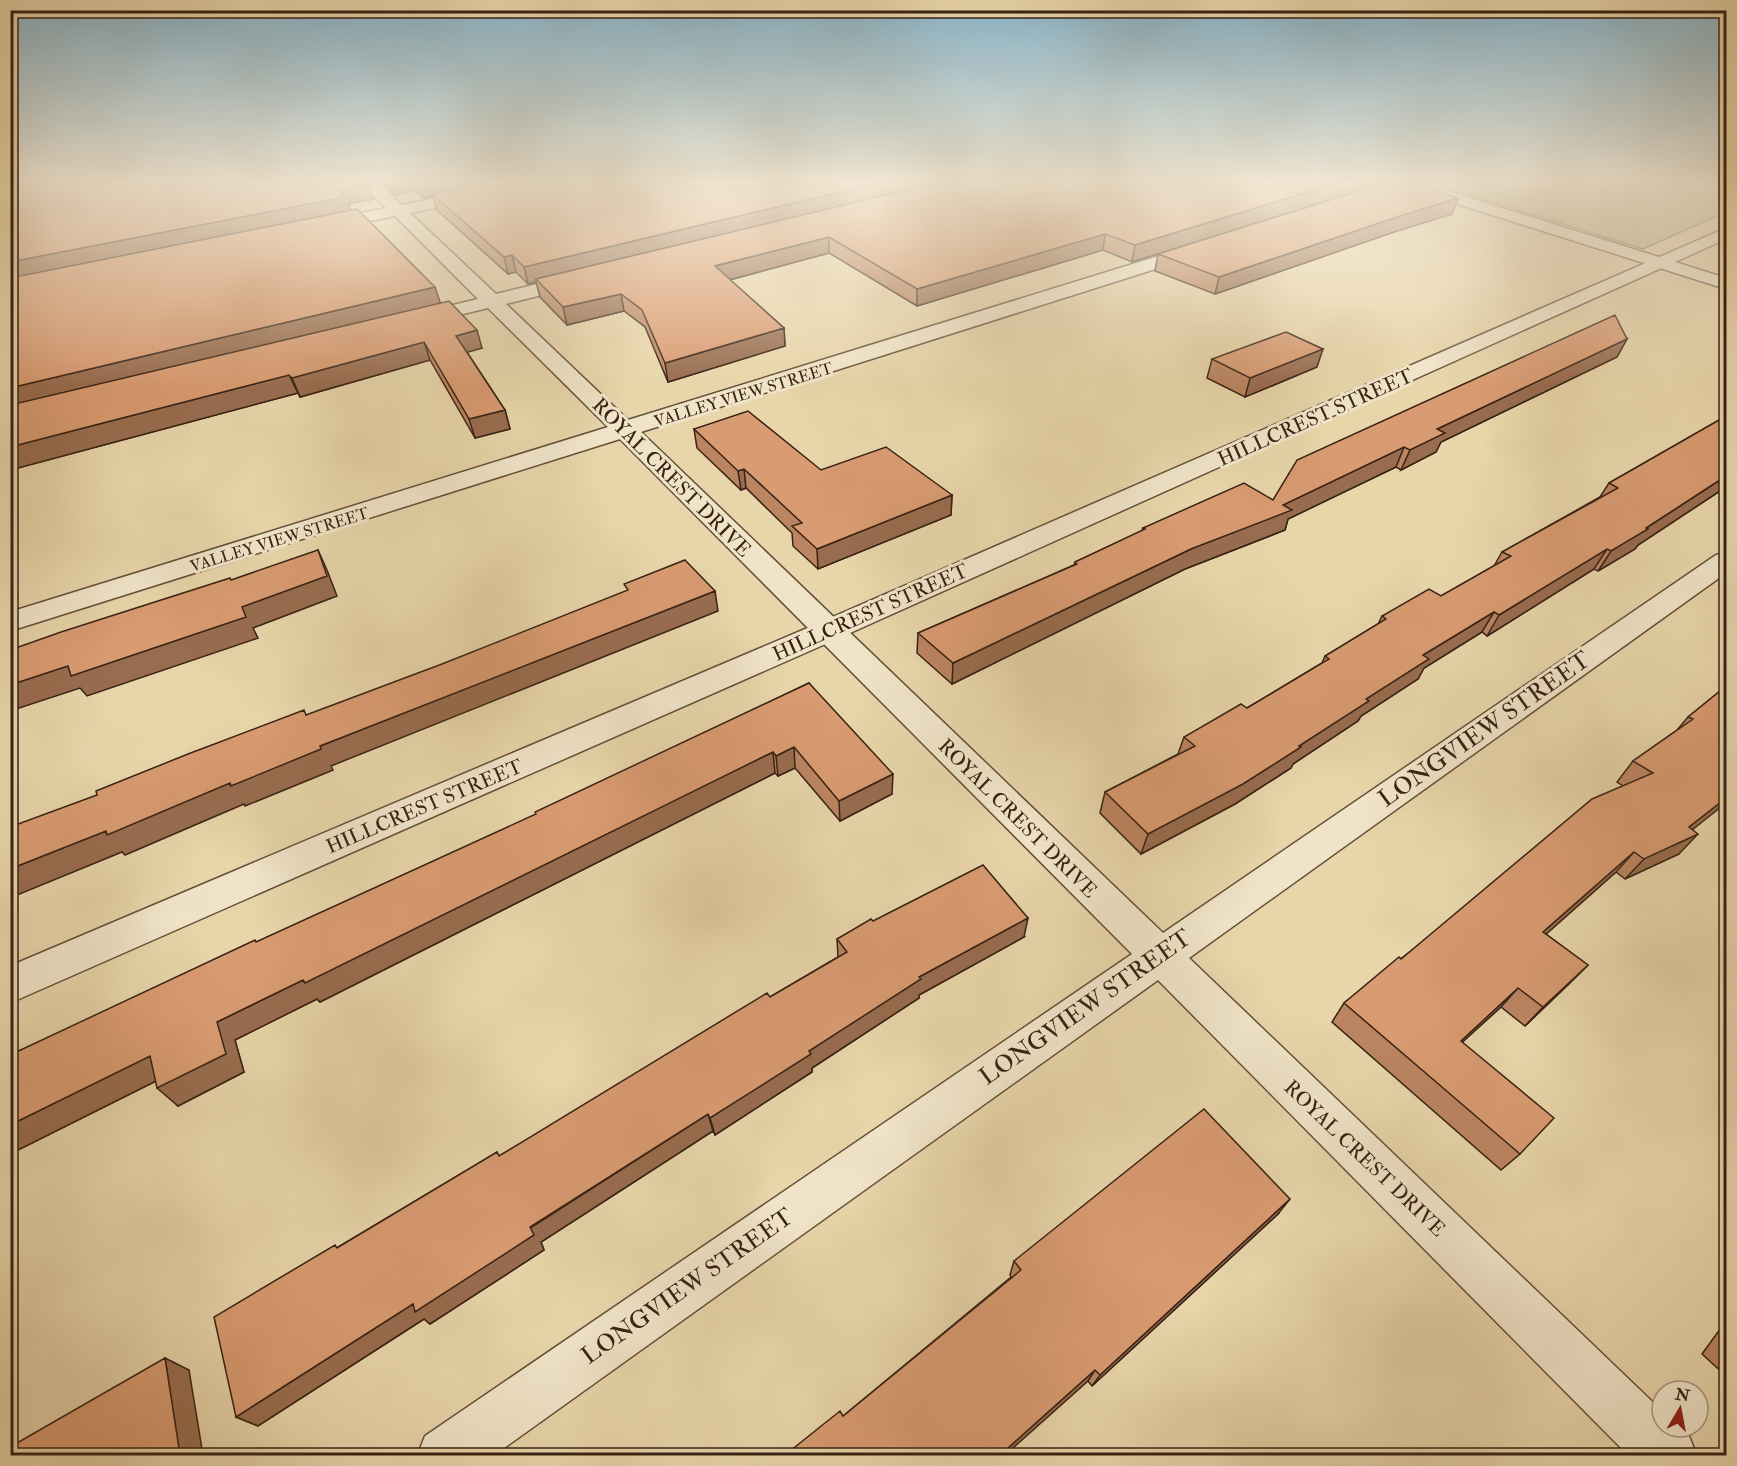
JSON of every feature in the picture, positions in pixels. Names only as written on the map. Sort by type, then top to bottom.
[{"type":"street","name":"ROYAL CREST DRIVE","points":[[438,248],[1669,1455]]},
{"type":"street","name":"VALLEY VIEW STREET","points":[[10,622],[626,431],[1203,248]]},
{"type":"street","points":[[1611,248],[1726,284]]},
{"type":"street","name":"HILLCREST STREET","points":[[10,986],[828,631],[1694,248]]},
{"type":"street","points":[[400,323],[606,273]]},
{"type":"street","name":"LONGVIEW STREET","points":[[445,1455],[1726,561]]},
{"type":"building","points":[[10,248],[80,248],[10,262]]},
{"type":"building","points":[[159,248],[396,248],[435,287],[10,388],[10,278]]},
{"type":"building","points":[[494,248],[602,248],[524,267],[512,255],[504,257]]},
{"type":"building","points":[[663,248],[784,248],[715,266],[784,328],[665,363],[642,310],[621,294],[563,307],[536,279]]},
{"type":"building","points":[[848,248],[1056,248],[917,289]]},
{"type":"building","points":[[1176,248],[1304,248],[1219,277],[1158,254]]},
{"type":"building","points":[[449,301],[477,330],[456,336],[505,410],[469,419],[424,342],[292,378],[289,375],[10,447],[10,405]]},
{"type":"building","points":[[1615,315],[1627,339],[1437,429],[1445,433],[1410,450],[1404,447],[1283,505],[1292,510],[1191,549],[953,663],[918,633],[1077,564],[1075,562],[1145,529],[1143,528],[1244,483],[1273,500],[1297,460]]},
{"type":"building","points":[[1286,332],[1323,349],[1250,378],[1212,359]]},
{"type":"building","points":[[748,411],[821,470],[886,447],[952,495],[817,549],[792,526],[802,523],[744,469],[738,471],[694,429]]},
{"type":"building","points":[[1726,416],[1726,476],[1611,551],[1607,549],[1499,615],[1494,612],[1423,655],[1429,659],[1366,699],[1369,701],[1243,784],[1148,834],[1105,792],[1195,746],[1184,737],[1241,704],[1247,708],[1329,659],[1325,656],[1386,619],[1382,616],[1429,589],[1441,596],[1511,556],[1502,552],[1618,488],[1609,483]]},
{"type":"building","points":[[318,550],[327,576],[242,607],[246,617],[71,676],[68,666],[10,685],[10,650]]},
{"type":"building","points":[[685,560],[715,591],[320,746],[321,749],[231,786],[230,783],[107,835],[106,831],[10,869],[10,827],[97,795],[96,791],[304,710],[306,715],[442,664],[628,590],[624,584]]},
{"type":"building","points":[[809,683],[893,774],[839,801],[794,747],[776,756],[773,752],[305,983],[303,980],[217,1022],[226,1054],[157,1088],[150,1056],[10,1125],[10,1055],[255,940],[256,942],[536,814],[535,812]]},
{"type":"building","points":[[1725,687],[1726,798],[1689,827],[1698,834],[1644,859],[1634,852],[1543,932],[1588,965],[1543,1007],[1518,988],[1461,1041],[1554,1118],[1520,1154],[1344,1003],[1399,957],[1401,959],[1592,799],[1653,773],[1633,761],[1693,719],[1688,717]]},
{"type":"building","points":[[983,865],[1028,918],[919,977],[921,979],[809,1051],[811,1054],[710,1118],[708,1114],[530,1227],[534,1235],[415,1312],[413,1304],[236,1417],[214,1317],[335,1245],[337,1248],[497,1152],[499,1156],[767,993],[770,997],[847,952],[837,939],[871,919],[873,921]]},
{"type":"building","points":[[1204,1109],[1290,1199],[1100,1375],[1095,1370],[1000,1455],[785,1455],[840,1411],[843,1416],[1021,1270],[1014,1261]]},
{"type":"building","points":[[165,1358],[180,1455],[10,1455],[10,1447]]}]
